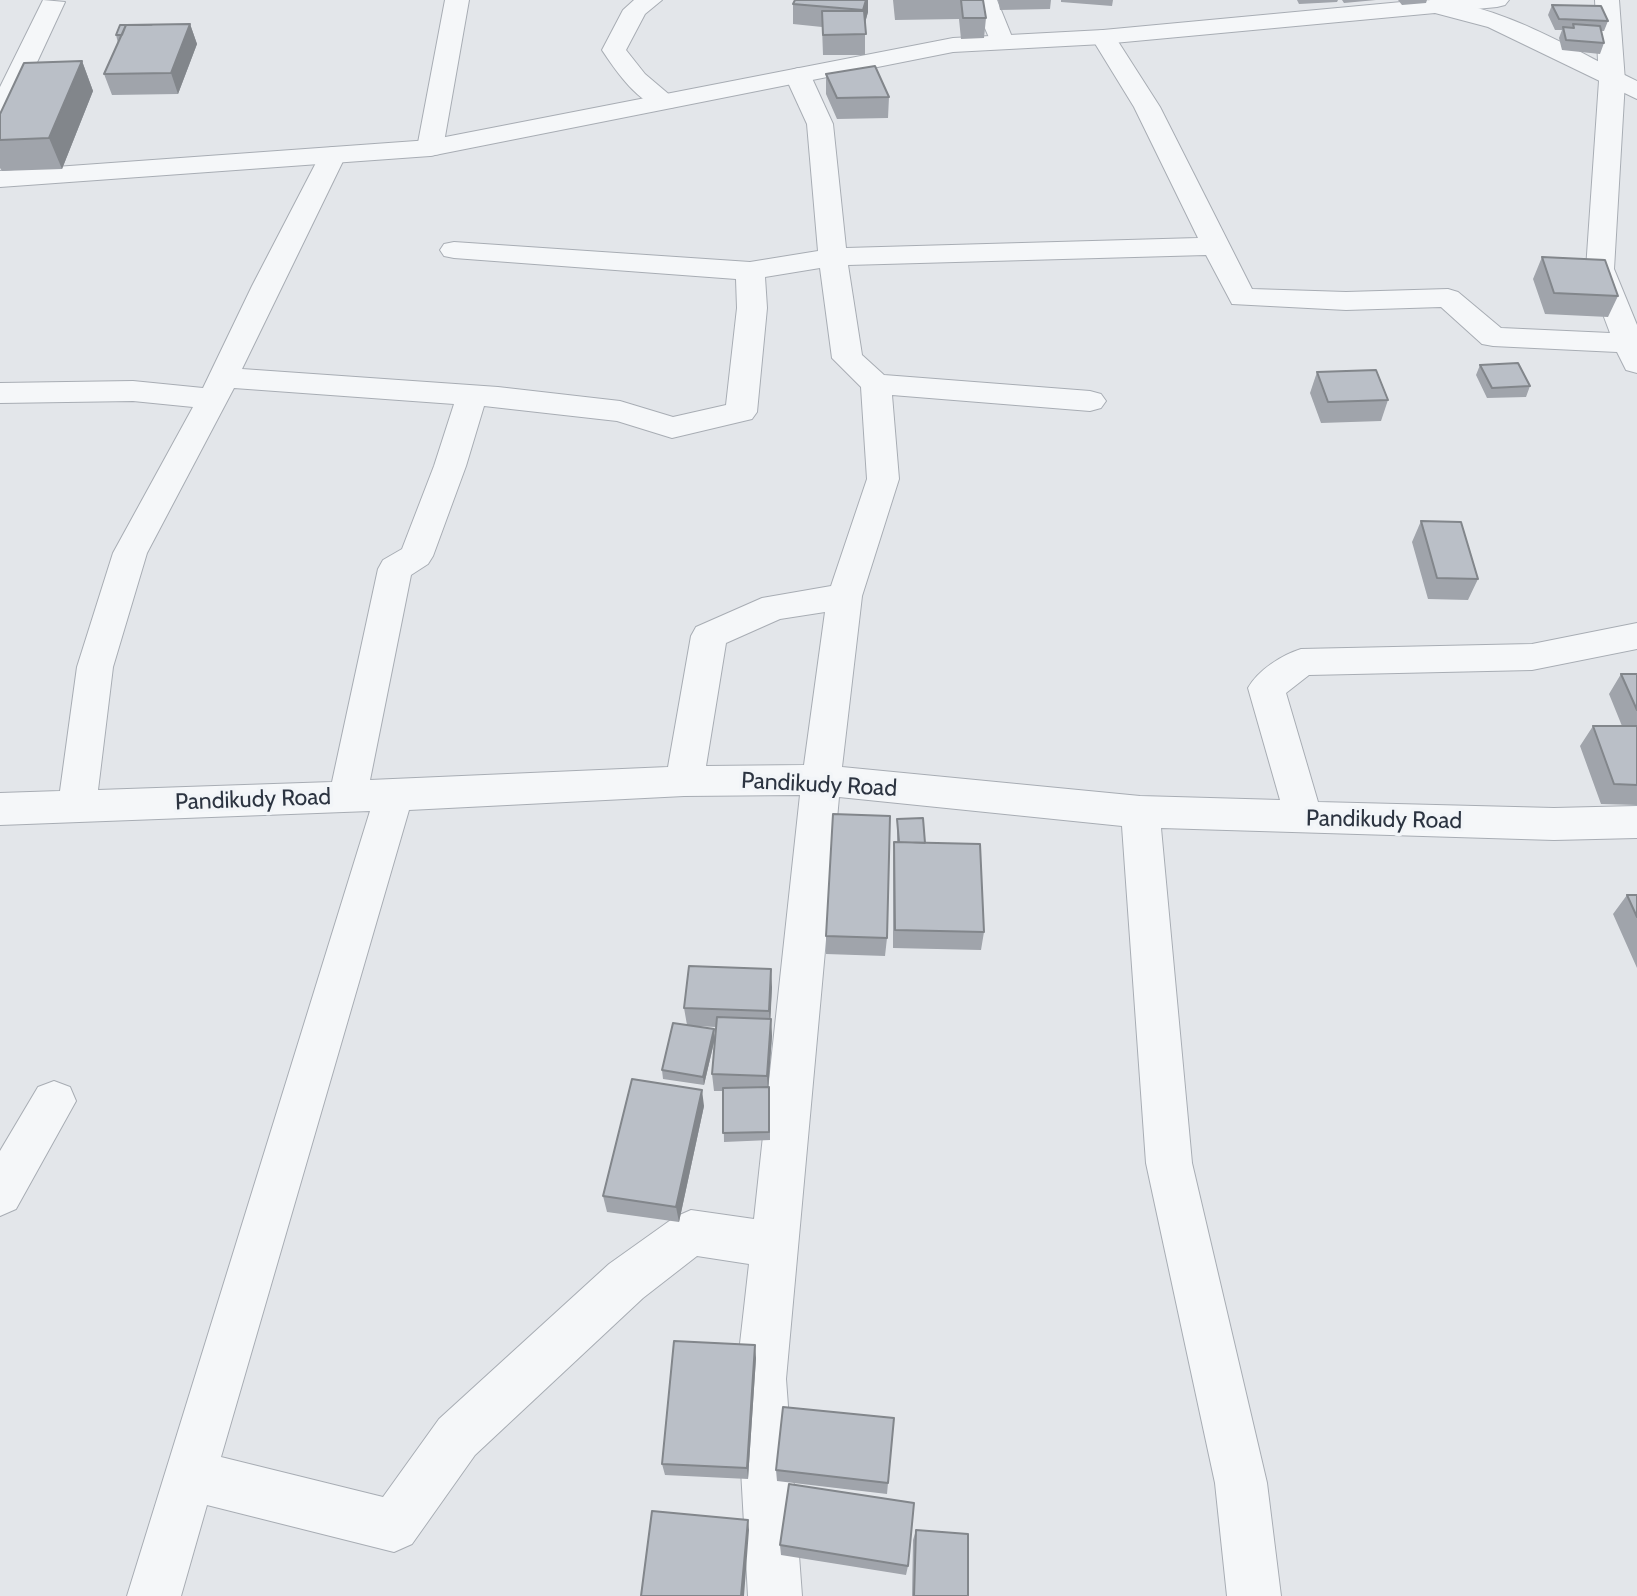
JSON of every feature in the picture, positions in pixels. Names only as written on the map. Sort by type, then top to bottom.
[{"type":"street","points":[[430,148],[457,0]]},
{"type":"street","points":[[650,0],[635,10],[614,50],[636,79],[665,102]]},
{"type":"street","points":[[985,0],[1002,42]]},
{"type":"street","points":[[0,179],[430,148],[953,45],[1103,37],[1497,0]]},
{"type":"street","points":[[1103,37],[1147,107],[1242,298],[1448,298],[1493,337],[1634,349],[1600,270],[1624,86],[1610,50],[1607,0]]},
{"type":"street","points":[[0,114],[53,2]]},
{"type":"street","points":[[1435,6],[1497,22],[1624,86]]},
{"type":"street","points":[[1610,50],[1637,53]]},
{"type":"street","points":[[798,75],[820,124],[827,174],[833,257],[847,358],[876,384],[1090,401]]},
{"type":"street","points":[[77,805],[95,667],[130,553],[218,388],[333,155]]},
{"type":"street","points":[[454,250],[750,271],[833,257],[1218,246]]},
{"type":"street","points":[[0,393],[218,388],[472,395],[620,411],[671,428],[741,412],[752,320],[750,271]]},
{"type":"street","points":[[775,1596],[761,1379],[821,780],[845,596],[883,479],[876,384]]},
{"type":"street","points":[[348,797],[395,569],[416,556],[450,466],[472,395]]},
{"type":"street","points":[[684,781],[709,636],[774,607],[845,596]]},
{"type":"street","points":[[1304,818],[1266,688],[1301,662],[1532,657],[1637,636]]},
{"type":"street","name":"Pandikudy Road","points":[[0,809],[394,796],[684,781],[821,780],[1140,813],[1554,824],[1637,822]]},
{"type":"street","points":[[154,1596],[394,796]]},
{"type":"street","points":[[1140,813],[1169,1164],[1241,1483],[1254,1596]]},
{"type":"street","points":[[0,1194],[54,1101]]},
{"type":"street","points":[[190,1475],[394,1527],[457,1437],[626,1281],[691,1233],[776,1245]]},
{"type":"building","points":[[795,0],[866,0],[863,10],[793,4]]},
{"type":"building","points":[[961,0],[983,0],[986,18],[963,18]]},
{"type":"building","points":[[1552,5],[1601,6],[1608,21],[1559,19]]},
{"type":"building","points":[[822,11],[864,11],[866,34],[823,35]]},
{"type":"building","points":[[190,24],[171,73],[104,74],[126,25]]},
{"type":"building","points":[[1573,24],[1600,26],[1604,43],[1566,40],[1563,27],[1574,28]]},
{"type":"building","points":[[120,25],[126,25],[122,35],[116,35]]},
{"type":"building","points":[[82,61],[49,138],[0,140],[0,114],[24,63]]},
{"type":"building","points":[[875,66],[889,97],[837,98],[826,74]]},
{"type":"building","points":[[1542,257],[1605,260],[1618,296],[1554,293]]},
{"type":"building","points":[[1518,363],[1530,386],[1492,388],[1480,365]]},
{"type":"building","points":[[1376,370],[1388,400],[1328,402],[1317,372]]},
{"type":"building","points":[[1421,521],[1461,522],[1478,579],[1437,578]]},
{"type":"building","points":[[1621,674],[1637,674],[1637,710]]},
{"type":"building","points":[[1593,726],[1637,726],[1637,785],[1614,784]]},
{"type":"building","points":[[833,814],[890,816],[887,938],[826,936]]},
{"type":"building","points":[[923,818],[925,843],[899,842],[897,819]]},
{"type":"building","points":[[894,842],[980,844],[984,932],[895,930]]},
{"type":"building","points":[[1627,895],[1637,895],[1637,917]]},
{"type":"building","points":[[689,966],[771,969],[769,1011],[684,1008]]},
{"type":"building","points":[[717,1017],[771,1019],[767,1076],[712,1074]]},
{"type":"building","points":[[673,1023],[714,1029],[703,1077],[662,1070]]},
{"type":"building","points":[[632,1079],[702,1090],[676,1207],[603,1196]]},
{"type":"building","points":[[769,1087],[769,1132],[723,1133],[723,1088]]},
{"type":"building","points":[[674,1341],[755,1345],[747,1468],[662,1464]]},
{"type":"building","points":[[783,1407],[894,1418],[888,1483],[776,1470]]},
{"type":"building","points":[[789,1484],[914,1503],[908,1566],[780,1545]]},
{"type":"building","points":[[652,1511],[748,1520],[741,1596],[641,1596]]},
{"type":"building","points":[[916,1530],[968,1534],[968,1596],[914,1596]]}]
